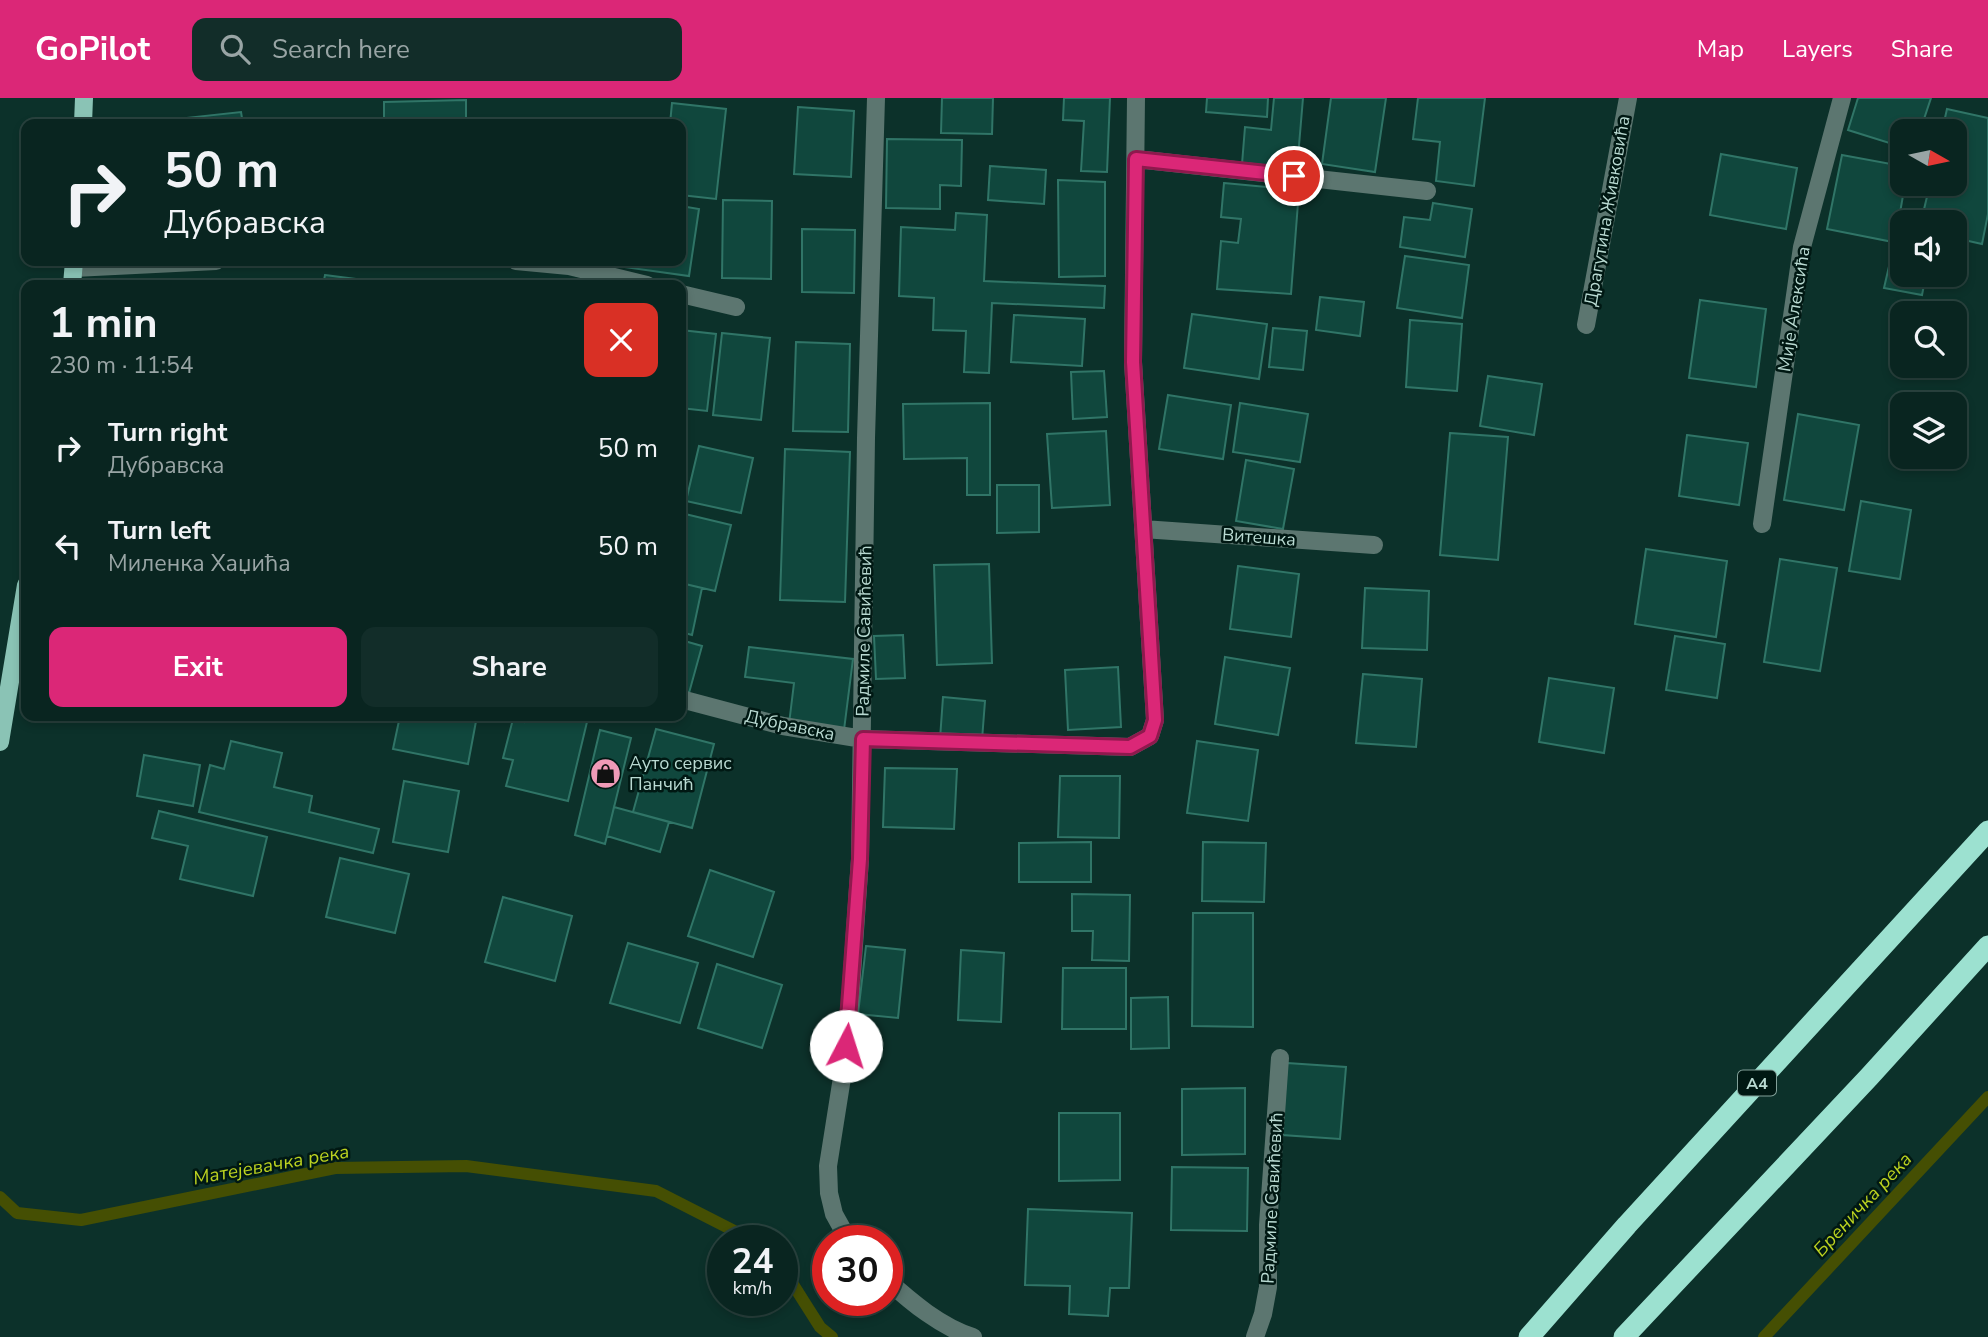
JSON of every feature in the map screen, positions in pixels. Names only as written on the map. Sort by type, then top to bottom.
[{"type":"highway","name":"A4","points":[[1529,1337],[1627,1225],[1988,831]]},
{"type":"highway","points":[[1624,1337],[1869,1077],[1988,946]]},
{"type":"main road","points":[[83,119],[84,98]]},
{"type":"main road","points":[[0,742],[21,615]]},
{"type":"street","name":"Радмиле Савићевић","points":[[840,1225],[834,1214],[829,1193],[828,1166],[846,1046],[860,859],[866,439],[876,98]]},
{"type":"street","points":[[1136,98],[1133,362],[1143,529]]},
{"type":"street","name":"Драгутина Живковића","points":[[1586,325],[1628,98]]},
{"type":"street","name":"Мије Алексића","points":[[1762,524],[1802,247],[1842,98]]},
{"type":"street","points":[[1136,159],[1427,191]]},
{"type":"street","points":[[73,271],[144,266]]},
{"type":"street","points":[[569,266],[626,280]]},
{"type":"street","points":[[686,295],[736,307]]},
{"type":"street","name":"Дубравска","points":[[686,700],[783,726],[863,739],[1130,747],[1150,736],[1155,720],[1143,529]]},
{"type":"street","name":"Витешка","points":[[1143,529],[1374,545]]},
{"type":"street","name":"Радмиле Савићевић","points":[[1255,1337],[1268,1287],[1268,1225],[1280,1058]]},
{"type":"street","points":[[903,1294],[942,1322],[973,1337]]},
{"type":"building","points":[[942,98],[993,98],[992,134],[941,133]]},
{"type":"building","points":[[1064,98],[1110,98],[1107,172],[1081,171],[1084,121],[1063,120]]},
{"type":"building","points":[[1207,98],[1268,98],[1267,117],[1206,112]]},
{"type":"building","points":[[1274,98],[1303,98],[1297,169],[1242,164],[1245,127],[1271,130]]},
{"type":"building","points":[[1331,98],[1386,98],[1375,172],[1322,164]]},
{"type":"building","points":[[1418,98],[1485,98],[1474,186],[1436,181],[1440,142],[1413,139]]},
{"type":"building","points":[[1858,98],[1931,98],[1924,119],[1890,119],[1890,143],[1848,130]]},
{"type":"building","points":[[466,100],[466,119],[384,119],[384,102]]},
{"type":"building","points":[[672,103],[726,109],[716,199],[686,196],[686,119],[670,119]]},
{"type":"building","points":[[798,107],[854,111],[851,177],[794,174]]},
{"type":"building","points":[[1947,109],[1988,118],[1988,214],[1982,244],[1967,241],[1967,210],[1924,210],[1927,196],[1967,196],[1967,119],[1945,119]]},
{"type":"building","points":[[241,112],[242,119],[176,119]]},
{"type":"building","points":[[887,139],[962,140],[961,186],[940,185],[940,209],[886,208]]},
{"type":"building","points":[[1721,154],[1797,168],[1786,229],[1710,215]]},
{"type":"building","points":[[1842,155],[1890,164],[1890,196],[1903,196],[1900,210],[1890,210],[1890,241],[1827,229]]},
{"type":"building","points":[[990,166],[1046,170],[1044,204],[988,200]]},
{"type":"building","points":[[1058,180],[1105,182],[1105,276],[1059,277]]},
{"type":"building","points":[[1224,183],[1299,190],[1291,294],[1217,289],[1221,241],[1238,243],[1241,219],[1221,217]]},
{"type":"building","points":[[723,200],[772,201],[771,279],[722,278]]},
{"type":"building","points":[[1433,203],[1472,209],[1465,257],[1400,247],[1404,217],[1430,220]]},
{"type":"building","points":[[686,207],[699,209],[689,276],[624,267],[686,266]]},
{"type":"building","points":[[956,213],[987,215],[984,281],[1105,286],[1104,308],[992,303],[989,373],[964,372],[966,331],[933,330],[934,298],[899,296],[901,227],[955,230]]},
{"type":"building","points":[[802,229],[855,230],[854,293],[802,292]]},
{"type":"building","points":[[1405,256],[1469,265],[1462,318],[1397,308]]},
{"type":"building","points":[[1890,262],[1890,287],[1924,287],[1922,295],[1884,288]]},
{"type":"building","points":[[325,275],[363,280],[324,280]]},
{"type":"building","points":[[1320,297],[1364,302],[1360,336],[1316,330]]},
{"type":"building","points":[[1700,300],[1766,309],[1756,387],[1689,378]]},
{"type":"building","points":[[1192,314],[1267,324],[1259,379],[1184,368]]},
{"type":"building","points":[[1014,315],[1085,319],[1082,366],[1011,362]]},
{"type":"building","points":[[1410,320],[1462,324],[1457,391],[1406,387]]},
{"type":"building","points":[[1273,328],[1307,331],[1303,370],[1269,367]]},
{"type":"building","points":[[686,331],[716,334],[707,411],[686,409]]},
{"type":"building","points":[[722,333],[770,338],[761,420],[713,415]]},
{"type":"building","points":[[796,342],[850,344],[848,432],[793,431]]},
{"type":"building","points":[[1104,371],[1107,417],[1073,419],[1071,372]]},
{"type":"building","points":[[1488,376],[1542,384],[1534,435],[1480,426]]},
{"type":"building","points":[[1168,395],[1231,405],[1223,459],[1159,449]]},
{"type":"building","points":[[990,403],[990,495],[967,495],[967,458],[904,459],[903,404]]},
{"type":"building","points":[[1240,403],[1308,414],[1300,462],[1233,452]]},
{"type":"building","points":[[1798,414],[1859,425],[1844,510],[1784,500]]},
{"type":"building","points":[[1106,431],[1110,505],[1052,508],[1047,434]]},
{"type":"building","points":[[1450,433],[1508,437],[1498,560],[1440,555]]},
{"type":"building","points":[[1687,435],[1748,443],[1739,505],[1679,496]]},
{"type":"building","points":[[699,446],[753,458],[741,513],[686,501]]},
{"type":"building","points":[[785,449],[850,452],[845,602],[780,600]]},
{"type":"building","points":[[1246,460],[1294,469],[1283,529],[1236,521]]},
{"type":"building","points":[[997,485],[1039,485],[1039,532],[997,533]]},
{"type":"building","points":[[1861,501],[1911,510],[1900,579],[1849,571]]},
{"type":"building","points":[[686,514],[731,525],[715,591],[686,584]]},
{"type":"building","points":[[1646,549],[1727,561],[1716,637],[1635,624]]},
{"type":"building","points":[[1780,559],[1837,568],[1820,671],[1764,662]]},
{"type":"building","points":[[989,564],[992,663],[937,665],[934,565]]},
{"type":"building","points":[[1238,566],[1299,574],[1291,637],[1230,629]]},
{"type":"building","points":[[686,584],[702,588],[692,635],[686,633]]},
{"type":"building","points":[[1365,588],[1429,591],[1427,650],[1362,648]]},
{"type":"building","points":[[903,635],[905,678],[876,679],[874,636]]},
{"type":"building","points":[[1675,636],[1725,644],[1717,698],[1666,690]]},
{"type":"building","points":[[686,641],[702,646],[689,693],[686,692]]},
{"type":"building","points":[[749,647],[853,659],[844,730],[789,724],[794,683],[745,677]]},
{"type":"building","points":[[1225,657],[1290,668],[1278,735],[1215,724]]},
{"type":"building","points":[[1118,667],[1121,727],[1068,730],[1065,670]]},
{"type":"building","points":[[1363,674],[1422,679],[1416,747],[1356,743]]},
{"type":"building","points":[[1549,678],[1614,688],[1604,753],[1539,742]]},
{"type":"building","points":[[943,697],[985,701],[982,740],[940,739]]},
{"type":"building","points":[[399,721],[476,721],[468,764],[393,749]]},
{"type":"building","points":[[512,721],[587,722],[568,801],[506,786],[513,760],[503,758]]},
{"type":"building","points":[[656,729],[714,744],[692,828],[633,812]]},
{"type":"building","name":"Ауто сервис Панчић","points":[[600,730],[631,738],[605,844],[575,835]]},
{"type":"building","points":[[231,741],[282,753],[274,787],[312,796],[309,812],[379,829],[373,853],[199,812],[210,765],[224,769]]},
{"type":"building","points":[[1197,741],[1258,750],[1248,821],[1187,813]]},
{"type":"building","points":[[144,755],[200,765],[193,806],[137,796]]},
{"type":"building","points":[[885,768],[957,769],[954,829],[883,827]]},
{"type":"building","points":[[1060,776],[1120,776],[1119,838],[1058,837]]},
{"type":"building","points":[[404,781],[459,791],[448,852],[393,842]]},
{"type":"building","points":[[614,807],[669,822],[660,852],[607,836]]},
{"type":"building","points":[[159,811],[267,837],[253,896],[180,879],[188,846],[152,838]]},
{"type":"building","points":[[1091,842],[1091,882],[1019,882],[1019,843]]},
{"type":"building","points":[[1203,842],[1266,843],[1264,902],[1202,901]]},
{"type":"building","points":[[340,858],[409,874],[395,933],[326,917]]},
{"type":"building","points":[[710,870],[774,892],[753,957],[688,936]]},
{"type":"building","points":[[1072,894],[1130,895],[1129,961],[1092,960],[1093,931],[1072,931]]},
{"type":"building","points":[[503,897],[572,916],[555,981],[485,962]]},
{"type":"building","points":[[1193,913],[1253,913],[1253,1027],[1192,1026]]},
{"type":"building","points":[[628,943],[698,963],[680,1023],[610,1003]]},
{"type":"building","points":[[866,946],[905,950],[898,1018],[858,1014]]},
{"type":"building","points":[[961,950],[1004,953],[1001,1022],[958,1020]]},
{"type":"building","points":[[717,964],[782,985],[762,1048],[698,1028]]},
{"type":"building","points":[[1063,968],[1126,968],[1126,1029],[1062,1029]]},
{"type":"building","points":[[1168,997],[1169,1048],[1131,1049],[1131,998]]},
{"type":"building","points":[[1287,1063],[1346,1067],[1340,1139],[1282,1135]]},
{"type":"building","points":[[1245,1088],[1245,1154],[1182,1155],[1182,1089]]},
{"type":"building","points":[[1059,1113],[1120,1113],[1120,1180],[1059,1181]]},
{"type":"building","points":[[1172,1167],[1248,1168],[1247,1231],[1171,1230]]},
{"type":"building","points":[[1028,1209],[1132,1213],[1129,1288],[1110,1288],[1108,1316],[1069,1314],[1070,1286],[1025,1285]]},
{"type":"waterway","name":"Бреничка река","points":[[1764,1337],[1988,1097]]},
{"type":"waterway","name":"Матејевачка река","points":[[0,1197],[17,1213],[81,1220],[335,1168],[466,1166],[656,1191],[723,1225]]},
{"type":"waterway","name":"Матејевачка река","points":[[798,1292],[820,1327],[832,1337]]},
{"type":"place","name":"Ауто сервис Панчић","points":[[606,773]]},
{"type":"route","points":[[846,1046],[860,859],[863,739],[1130,747],[1150,736],[1155,720],[1133,362],[1136,159],[1294,176]]}]
